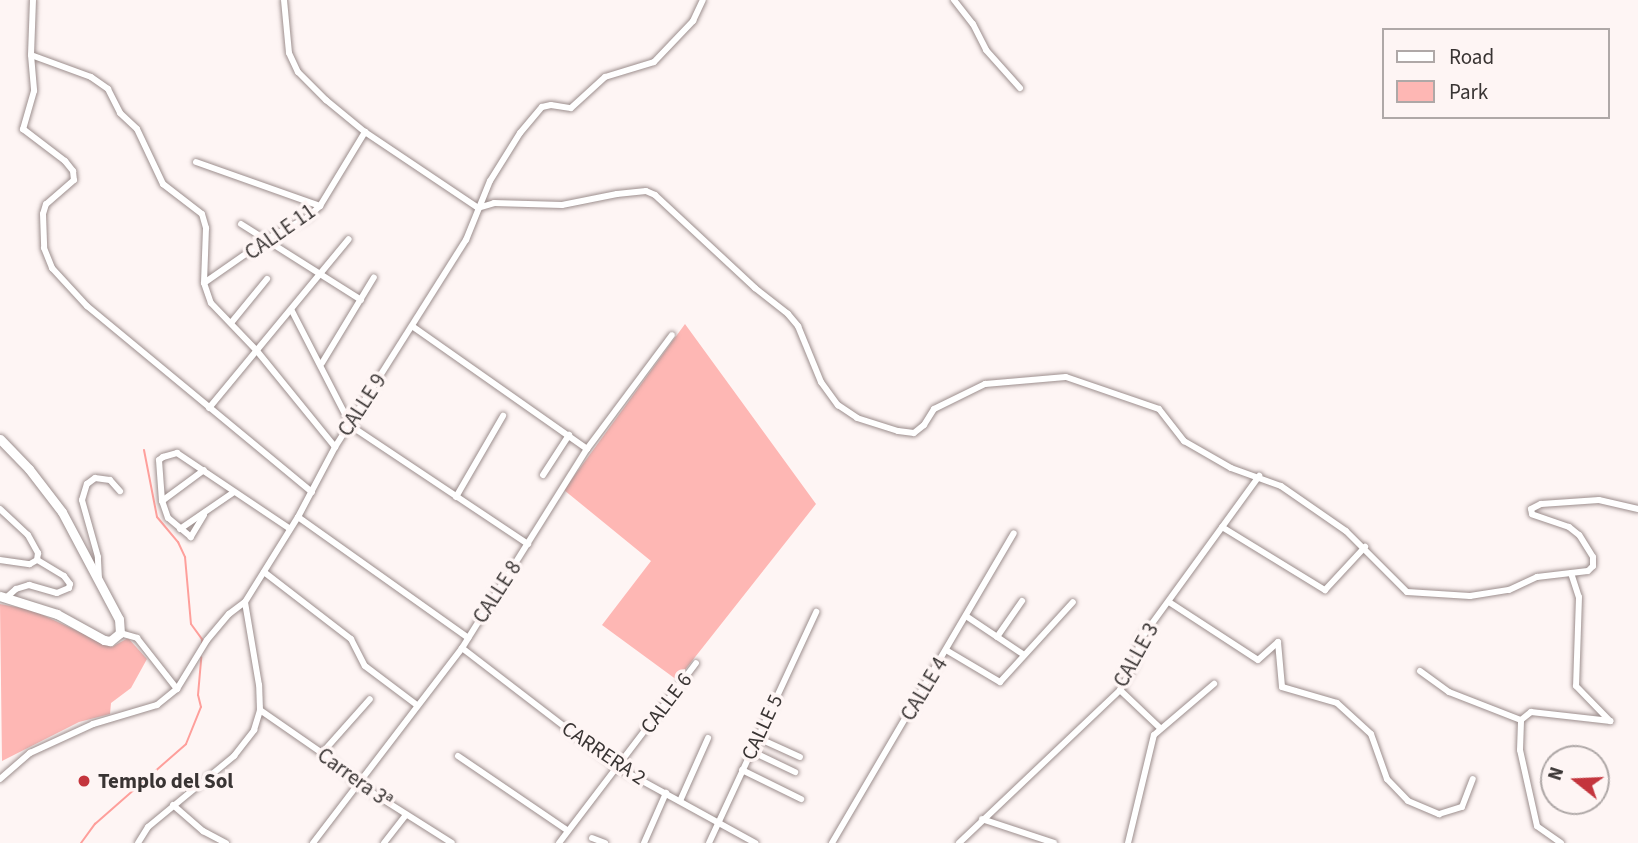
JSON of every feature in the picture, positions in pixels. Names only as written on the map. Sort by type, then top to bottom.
[{"type":"street","points":[[33,0],[31,55],[34,91],[23,129],[74,171],[74,180],[70,186],[46,204],[43,214],[44,248],[52,268],[87,306],[312,492]]},
{"type":"street","points":[[284,0],[292,61],[327,100],[365,132],[478,208],[494,203],[562,205],[646,191],[655,195],[755,288],[788,314],[798,326],[821,382],[838,405],[856,418],[914,433],[925,425],[934,409],[985,384],[1066,377],[1159,409],[1184,441],[1231,468],[1281,486],[1365,547],[1407,592],[1470,596],[1509,590],[1537,577],[1588,571],[1593,557],[1579,535],[1569,527],[1540,519],[1532,514],[1531,509],[1541,504],[1599,500],[1638,509]]},
{"type":"street","name":"CALLE 9","points":[[177,690],[206,640],[229,614],[246,602],[298,517],[335,447],[351,426],[466,240],[503,156],[536,113],[551,105],[571,108],[605,77],[654,62],[693,21],[703,0]]},
{"type":"street","points":[[954,0],[973,24],[986,50],[1020,88]]},
{"type":"street","points":[[31,55],[91,77],[108,89],[120,113],[137,129],[163,184],[202,214],[207,242],[204,283],[211,303],[257,351],[335,447]]},
{"type":"street","name":"CALLE 11","points":[[204,283],[267,239],[308,217],[320,206],[365,132]]},
{"type":"street","points":[[196,162],[320,206]]},
{"type":"street","points":[[241,224],[361,300]]},
{"type":"street","points":[[209,408],[349,239]]},
{"type":"street","points":[[322,363],[374,277]]},
{"type":"street","points":[[231,323],[267,279]]},
{"type":"street","points":[[292,311],[322,363],[351,426],[528,544]]},
{"type":"street","points":[[412,326],[587,449]]},
{"type":"street","name":"CALLE 8","points":[[313,843],[462,649],[587,449],[672,335]]},
{"type":"street","points":[[456,497],[503,416]]},
{"type":"street","points":[[543,475],[569,435]]},
{"type":"street","points":[[0,439],[29,469],[62,512],[119,619],[120,633]]},
{"type":"street","points":[[204,515],[193,536],[168,518],[162,501],[159,460],[177,453],[290,529]]},
{"type":"street","points":[[162,501],[204,470]]},
{"type":"street","name":"CALLE 3","points":[[959,843],[1120,690],[1135,664],[1140,640],[1259,476]]},
{"type":"street","points":[[99,579],[97,557],[82,500],[87,484],[95,478],[110,480],[120,491]]},
{"type":"street","points":[[180,529],[234,492]]},
{"type":"street","points":[[0,509],[28,535],[38,553],[37,560]]},
{"type":"street","points":[[298,517],[468,638]]},
{"type":"street","points":[[1222,527],[1325,590],[1365,547]]},
{"type":"street","name":"CALLE 4","points":[[832,843],[1014,533]]},
{"type":"street","points":[[0,560],[30,564],[37,560]]},
{"type":"street","points":[[3,597],[29,584],[58,593],[69,588],[70,584],[64,576],[37,560]]},
{"type":"street","points":[[264,572],[302,598],[351,639],[365,666],[417,705]]},
{"type":"street","points":[[1560,843],[1537,826],[1520,750],[1521,720],[1531,712],[1610,720],[1576,686],[1578,597],[1571,573]]},
{"type":"street","points":[[3,597],[57,614],[104,640],[110,641],[120,633]]},
{"type":"street","points":[[997,637],[1022,601]]},
{"type":"street","points":[[138,843],[148,827],[234,756],[254,730],[260,710],[259,685],[246,602]]},
{"type":"street","points":[[946,650],[1000,682],[1073,602]]},
{"type":"street","points":[[1169,602],[1258,660],[1278,642],[1282,687],[1337,703],[1371,734],[1387,779],[1408,801],[1439,814],[1462,807],[1474,779]]},
{"type":"street","name":"CALLE 5","points":[[709,843],[816,612]]},
{"type":"street","points":[[966,616],[1024,655]]},
{"type":"street","points":[[0,779],[30,752],[93,724],[156,705],[177,690],[137,639],[120,633]]},
{"type":"street","name":"CARRERA 2","points":[[462,649],[617,767],[755,843]]},
{"type":"street","name":"CALLE 6","points":[[559,843],[696,663]]},
{"type":"street","points":[[1420,671],[1449,692],[1521,720]]},
{"type":"street","points":[[1128,843],[1154,735],[1214,684]]},
{"type":"street","points":[[1120,690],[1160,728]]},
{"type":"street","points":[[322,754],[370,699]]},
{"type":"street","name":"Carrera 3ª","points":[[260,710],[322,754],[357,783],[452,843]]},
{"type":"street","points":[[680,801],[708,738]]},
{"type":"street","points":[[758,738],[800,757]]},
{"type":"street","points":[[751,751],[795,772]]},
{"type":"street","points":[[458,756],[567,830]]},
{"type":"street","points":[[742,770],[801,799]]},
{"type":"street","points":[[644,843],[666,793]]},
{"type":"street","points":[[173,805],[204,831],[226,843]]},
{"type":"street","points":[[384,843],[406,815]]},
{"type":"street","points":[[982,819],[1054,843]]},
{"type":"street","points":[[592,838],[605,843]]},
{"type":"green space","points":[[685,324],[816,504],[677,680],[602,625],[651,561],[564,490]]},
{"type":"green space","points":[[0,604],[32,610],[112,647],[128,638],[147,659],[131,688],[111,703],[110,714],[79,722],[2,761]]},
{"type":"waterway","points":[[144,450],[157,517],[178,542],[185,557],[191,624],[202,639],[202,644]]},
{"type":"waterway","points":[[81,843],[95,824],[186,744],[201,707],[198,695],[201,657]]},
{"type":"place","name":"Templo del Sol","points":[[84,781]]}]
